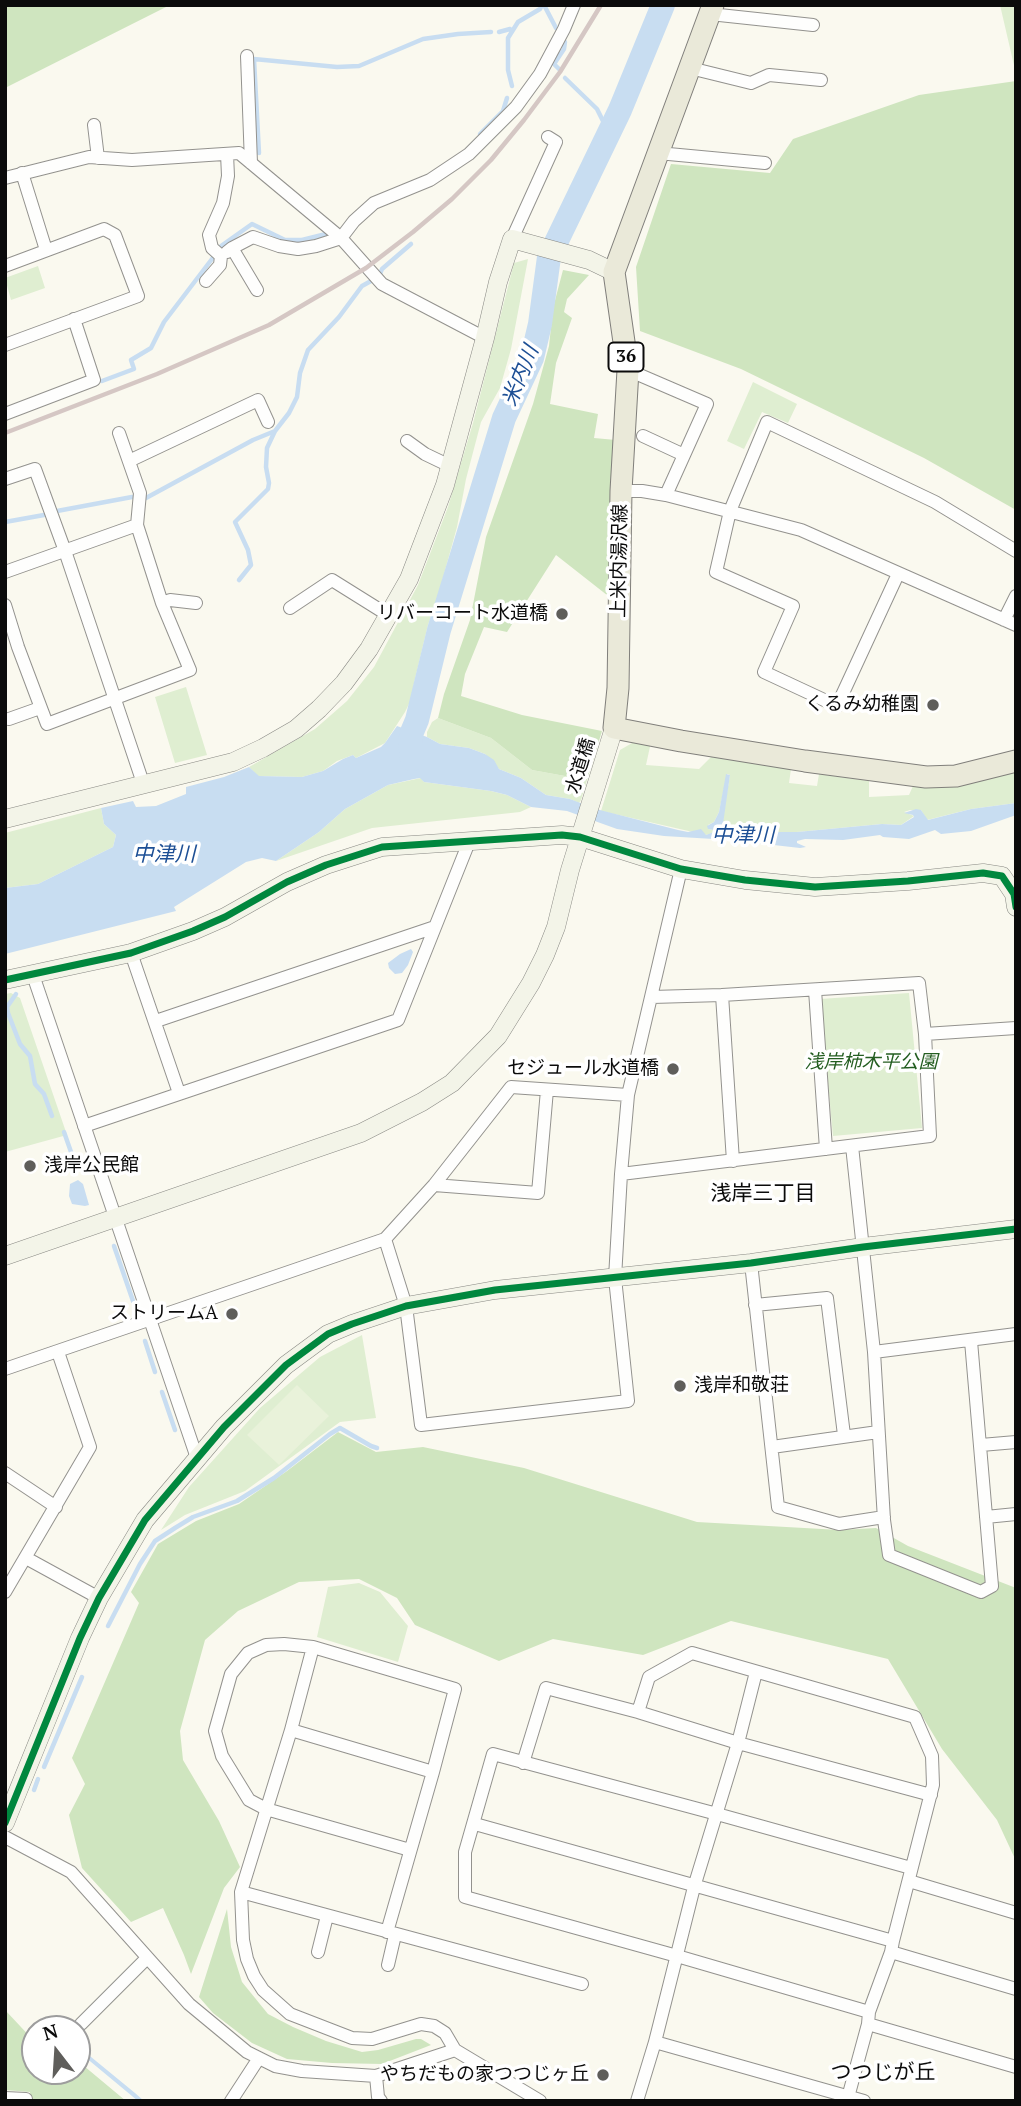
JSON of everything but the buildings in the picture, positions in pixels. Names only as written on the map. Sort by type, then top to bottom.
[{"type":"main road","name":"上米内湯沢線","points":[[614,728],[618,688],[621,491],[628,370],[614,272],[712,10]]},
{"type":"main road","points":[[614,728],[804,761],[926,777],[956,776],[1016,761]]},
{"type":"street","points":[[206,281],[220,265],[226,252],[253,237],[298,249],[341,238],[373,203],[430,180],[469,154],[516,107],[540,74],[574,5]]},
{"type":"street","points":[[712,10],[813,25]]},
{"type":"street","points":[[247,56],[251,163]]},
{"type":"street","points":[[690,68],[751,83],[769,75],[821,80]]},
{"type":"street","points":[[94,125],[97,158]]},
{"type":"street","points":[[5,819],[233,762],[296,729],[344,683],[369,649],[409,579],[445,485],[498,282],[519,240],[556,142],[548,137]]},
{"type":"street","points":[[5,178],[89,157],[132,160],[239,153],[341,238],[382,285],[485,338]]},
{"type":"street","points":[[658,153],[765,163]]},
{"type":"street","points":[[227,154],[228,176],[223,204],[209,235],[212,248],[226,252],[257,290]]},
{"type":"street","points":[[22,173],[46,250]]},
{"type":"street","points":[[5,266],[104,229],[115,235],[138,296],[5,345]]},
{"type":"street","points":[[519,240],[589,260],[614,272]]},
{"type":"street","points":[[5,414],[94,380],[74,319]]},
{"type":"street","points":[[628,370],[707,404],[666,495]]},
{"type":"street","points":[[129,461],[258,400],[268,422]]},
{"type":"street","points":[[898,574],[838,706],[764,672],[793,606],[716,572],[730,511],[767,422],[935,502],[1016,551]]},
{"type":"street","points":[[5,605],[12,649],[47,724],[190,670],[162,603],[137,525],[140,493],[120,433]]},
{"type":"street","points":[[643,436],[684,455]]},
{"type":"street","points":[[407,441],[425,454],[450,466]]},
{"type":"street","points":[[5,479],[35,469],[144,786]]},
{"type":"street","points":[[621,491],[666,495],[801,530],[1010,623],[1016,596]]},
{"type":"street","points":[[5,572],[137,525]]},
{"type":"street","points":[[289,608],[332,580],[388,615]]},
{"type":"street","points":[[162,603],[170,600],[195,603]]},
{"type":"street","points":[[9,719],[40,708]]},
{"type":"street","name":"水道橋","points":[[5,1256],[361,1133],[412,1108],[452,1083],[498,1036],[531,983],[556,927],[580,837],[614,728]]},
{"type":"street","points":[[5,980],[131,953],[225,917],[316,869],[382,847],[562,835],[580,837],[681,869],[745,880],[815,887],[983,873],[1002,876],[1014,894],[1016,907]]},
{"type":"street","points":[[84,1126],[398,1020],[469,842]]},
{"type":"street","points":[[385,1239],[406,1306],[421,1425],[628,1401],[615,1279],[628,1095],[681,869]]},
{"type":"street","points":[[156,1021],[435,927]]},
{"type":"street","points":[[131,953],[179,1093]]},
{"type":"street","points":[[33,975],[197,1458]]},
{"type":"street","points":[[621,1174],[930,1136],[925,1034],[919,983],[652,997]]},
{"type":"street","points":[[815,990],[826,1149]]},
{"type":"street","points":[[722,995],[733,1161]]},
{"type":"street","points":[[925,1034],[1016,1028]]},
{"type":"street","points":[[5,1368],[385,1239],[434,1185],[511,1087],[628,1095]]},
{"type":"street","points":[[434,1185],[538,1193],[547,1090]]},
{"type":"street","points":[[852,1146],[874,1352],[884,1517],[889,1555],[981,1592],[992,1586],[971,1340]]},
{"type":"street","points":[[5,1823],[65,1672],[99,1598],[145,1520],[224,1427],[286,1366],[328,1334],[406,1306],[495,1290],[615,1279],[1016,1229]]},
{"type":"street","points":[[751,1263],[779,1507],[839,1524],[884,1517]]},
{"type":"street","points":[[755,1305],[827,1297],[844,1436]]},
{"type":"street","points":[[874,1352],[1016,1334]]},
{"type":"street","points":[[5,1591],[90,1447],[58,1352]]},
{"type":"street","points":[[772,1447],[878,1432]]},
{"type":"street","points":[[981,1445],[1016,1441]]},
{"type":"street","points":[[5,1473],[56,1507]]},
{"type":"street","points":[[986,1517],[1016,1514]]},
{"type":"street","points":[[26,1558],[99,1598]]},
{"type":"street","points":[[388,1965],[391,1934],[410,1850],[455,1689],[313,1647],[266,1645],[248,1653],[231,1674],[215,1731],[222,1756],[249,1800],[266,1809],[410,1850]]},
{"type":"street","points":[[313,1647],[291,1730],[241,1892],[243,1940],[250,1968],[262,1990],[290,2014],[352,2038],[372,2039],[421,2024],[434,2026],[445,2034],[455,2050],[540,2101]]},
{"type":"street","points":[[638,1712],[649,1677],[692,1653],[915,1717],[932,1756],[933,1785],[892,1947],[847,2099]]},
{"type":"street","points":[[637,2101],[655,2042],[694,1887],[718,1814],[756,1672]]},
{"type":"street","points":[[523,1763],[546,1688],[931,1796]]},
{"type":"street","points":[[291,1730],[433,1772]]},
{"type":"street","points":[[1016,1913],[910,1874],[718,1814],[493,1754],[465,1852],[465,1897],[677,1956],[1016,2067]]},
{"type":"street","points":[[475,1824],[892,1947],[1016,1989]]},
{"type":"street","points":[[5,1837],[71,1872],[189,2004],[247,2052],[275,2066],[302,2071],[376,2076],[455,2050]]},
{"type":"street","points":[[241,1892],[582,1984]]},
{"type":"street","points":[[318,1952],[327,1916]]},
{"type":"street","points":[[90,2015],[147,1958]]},
{"type":"street","points":[[655,2042],[847,2099],[864,2101]]},
{"type":"street","points":[[231,2101],[259,2058]]},
{"type":"street","points":[[376,2076],[378,2097],[381,2101]]},
{"type":"street","points":[[5,2098],[26,2099]]},
{"type":"green space","points":[[5,5],[170,5],[5,88]]},
{"type":"green space","points":[[1000,5],[1016,5],[1016,74]]},
{"type":"green space","points":[[1016,81],[1016,510],[924,458],[741,369],[640,331],[636,267],[671,164],[770,173],[793,139],[919,95]]},
{"type":"green space","points":[[528,259],[511,349],[500,388],[481,422],[457,527],[428,625],[413,696],[405,712],[385,743],[356,758],[353,755],[337,761],[323,771],[302,777],[258,776],[249,767],[315,729],[347,701],[374,667],[418,585],[448,507],[473,423],[514,263]]},
{"type":"green space","points":[[38,266],[45,288],[11,300],[5,278]]},
{"type":"green space","points":[[563,270],[589,275],[567,299],[564,312],[572,318],[556,363],[550,404],[598,414],[594,438],[616,440],[612,599],[556,555],[507,632],[484,627],[465,674],[461,696],[522,715],[602,731],[587,780],[532,770],[491,738],[438,718],[470,620],[486,537],[533,404],[549,346],[553,308]]},
{"type":"green space","points":[[753,382],[797,404],[788,423],[762,412],[744,449],[727,441]]},
{"type":"green space","points":[[186,687],[207,755],[175,763],[155,697]]},
{"type":"green space","points":[[438,718],[491,738],[532,770],[587,780],[581,800],[579,803],[546,795],[521,778],[499,769],[485,754],[469,748],[440,744],[427,737],[432,722]]},
{"type":"green space","points":[[639,739],[651,742],[646,765],[699,769],[711,757],[791,769],[789,783],[817,786],[819,774],[869,781],[869,797],[909,795],[913,786],[960,785],[1016,772],[1016,803],[971,809],[927,820],[921,810],[910,810],[904,812],[914,816],[901,825],[882,824],[797,832],[745,832],[724,837],[724,810],[730,775],[727,774],[719,812],[714,822],[708,825],[708,829],[714,830],[714,833],[706,835],[601,811],[620,750]]},
{"type":"green space","points":[[421,778],[424,782],[507,795],[531,807],[520,812],[372,828],[276,861],[319,832],[345,809],[388,785]]},
{"type":"green space","points":[[101,808],[104,824],[116,835],[113,847],[38,884],[5,888],[5,833]]},
{"type":"green space","points":[[11,993],[20,998],[67,1135],[5,1152],[5,994]]},
{"type":"green space","name":"浅岸柿木平公園","points":[[909,993],[922,1128],[833,1136],[820,999]]},
{"type":"green space","points":[[362,1335],[376,1418],[340,1422],[245,1491],[185,1515],[161,1530],[189,1487],[260,1408],[320,1357]]},
{"type":"green space","points":[[297,1385],[329,1416],[279,1465],[247,1435]]},
{"type":"green space","points":[[338,1432],[376,1452],[423,1447],[524,1468],[697,1522],[840,1530],[876,1528],[908,1546],[1016,1588],[1016,1861],[997,1820],[942,1749],[888,1659],[731,1621],[643,1655],[553,1639],[499,1661],[415,1625],[397,1598],[359,1579],[299,1582],[238,1611],[205,1640],[180,1731],[183,1760],[219,1821],[240,1867],[224,1888],[191,1974],[163,1908],[131,1922],[82,1868],[69,1815],[85,1784],[72,1758],[139,1603],[131,1592],[158,1544],[196,1521],[239,1504]]},
{"type":"green space","points":[[359,1583],[380,1592],[408,1626],[398,1662],[317,1637],[328,1587]]},
{"type":"green space","points":[[227,1909],[231,1947],[242,1982],[268,2014],[326,2041],[362,2052],[416,2039],[431,2045],[382,2064],[287,2059],[252,2043],[213,2013],[199,1997]]},
{"type":"green space","points":[[6,2011],[21,2027],[21,2085],[91,2085],[91,2072],[126,2101],[31,2101],[30,2092],[5,2090]]},
{"type":"water","name":"中津川","points":[[397,726],[440,744],[469,748],[485,754],[494,760],[499,769],[521,778],[546,795],[570,799],[596,809],[678,830],[688,832],[701,829],[706,835],[714,832],[707,826],[714,822],[719,812],[726,774],[730,775],[722,831],[724,837],[745,832],[797,832],[882,824],[901,825],[914,817],[904,813],[916,809],[921,810],[928,820],[971,809],[1016,803],[1016,815],[971,831],[941,834],[935,830],[909,839],[880,835],[843,840],[805,839],[797,841],[806,847],[800,848],[664,836],[617,829],[567,811],[531,807],[507,795],[424,782],[420,778],[388,785],[345,809],[319,832],[276,861],[262,858],[246,862],[174,907],[176,911],[5,954],[5,888],[38,884],[113,847],[116,835],[104,824],[101,808],[133,801],[136,807],[156,806],[186,794],[186,787],[249,767],[259,776],[302,777],[323,771],[353,755],[356,758],[381,747]]},
{"type":"water","points":[[411,949],[413,952],[408,965],[402,973],[395,974],[388,963]]},
{"type":"water","points":[[78,1180],[83,1184],[89,1205],[72,1204],[69,1196],[70,1184]]},
{"type":"water","points":[[91,2057],[144,2101],[138,2101],[91,2062]]},
{"type":"waterway","points":[[512,86],[508,70],[508,38],[518,22],[540,9],[542,5]]},
{"type":"waterway","points":[[544,5],[556,28]]},
{"type":"waterway","name":"米内川","points":[[412,759],[412,732],[439,630],[504,418],[532,358],[540,324],[549,257],[620,110],[663,5]]},
{"type":"waterway","points":[[499,32],[510,29]]},
{"type":"waterway","points":[[259,153],[254,59],[337,67],[359,66],[423,39],[491,32]]},
{"type":"waterway","points":[[560,70],[554,64],[564,49],[565,42]]},
{"type":"waterway","points":[[565,78],[597,109],[607,135]]},
{"type":"waterway","points":[[480,134],[503,111],[507,98]]},
{"type":"waterway","points":[[221,246],[252,224],[285,240],[302,240],[326,234]]},
{"type":"waterway","points":[[380,274],[382,269],[411,244]]},
{"type":"waterway","points":[[102,381],[134,369],[131,360],[151,348],[164,322],[215,255]]},
{"type":"waterway","points":[[146,498],[253,440],[275,431],[297,397],[300,373],[308,350],[339,317],[362,286],[371,281]]},
{"type":"waterway","points":[[239,580],[251,565],[248,550],[235,522],[268,489],[267,448],[275,431]]},
{"type":"waterway","points":[[57,511],[132,497]]},
{"type":"waterway","points":[[5,522],[44,515]]},
{"type":"waterway","points":[[16,994],[7,1007],[8,1013],[20,1044],[30,1056],[35,1084],[44,1094],[52,1116]]},
{"type":"waterway","points":[[64,1132],[77,1169]]},
{"type":"waterway","points":[[114,1246],[133,1301]]},
{"type":"waterway","points":[[145,1341],[155,1372]]},
{"type":"waterway","points":[[162,1392],[175,1430]]},
{"type":"waterway","points":[[108,1626],[155,1541],[193,1517],[237,1501],[274,1478],[340,1428],[377,1448]]},
{"type":"waterway","points":[[44,1767],[82,1677]]},
{"type":"waterway","points":[[34,1790],[38,1779]]},
{"type":"railway","points":[[5,433],[157,374],[269,325],[366,268],[452,199],[491,160],[560,72],[601,5]]},
{"type":"cycle path","points":[[5,980],[131,953],[225,917],[287,882],[326,865],[382,847],[562,835],[580,837],[681,869],[745,880],[815,887],[983,873],[1002,876],[1014,894],[1016,907]]},
{"type":"cycle path","points":[[5,1823],[80,1638],[99,1598],[145,1520],[224,1427],[286,1365],[328,1334],[406,1306],[495,1290],[751,1263],[1016,1229]]},
{"type":"place","name":"リバーコート水道橋","points":[[562,614]]},
{"type":"place","name":"くるみ幼稚園","points":[[933,705]]},
{"type":"place","name":"セジュール水道橋","points":[[673,1069]]},
{"type":"place","name":"浅岸公民館","points":[[30,1166]]},
{"type":"place","name":"ストリームA","points":[[232,1314]]},
{"type":"place","name":"浅岸和敬荘","points":[[680,1386]]},
{"type":"place","name":"やちだもの家つつじヶ丘","points":[[603,2075]]},
{"type":"district","name":"浅岸三丁目","points":[[763,1194]]},
{"type":"district","name":"つつじが丘","points":[[883,2073]]}]
